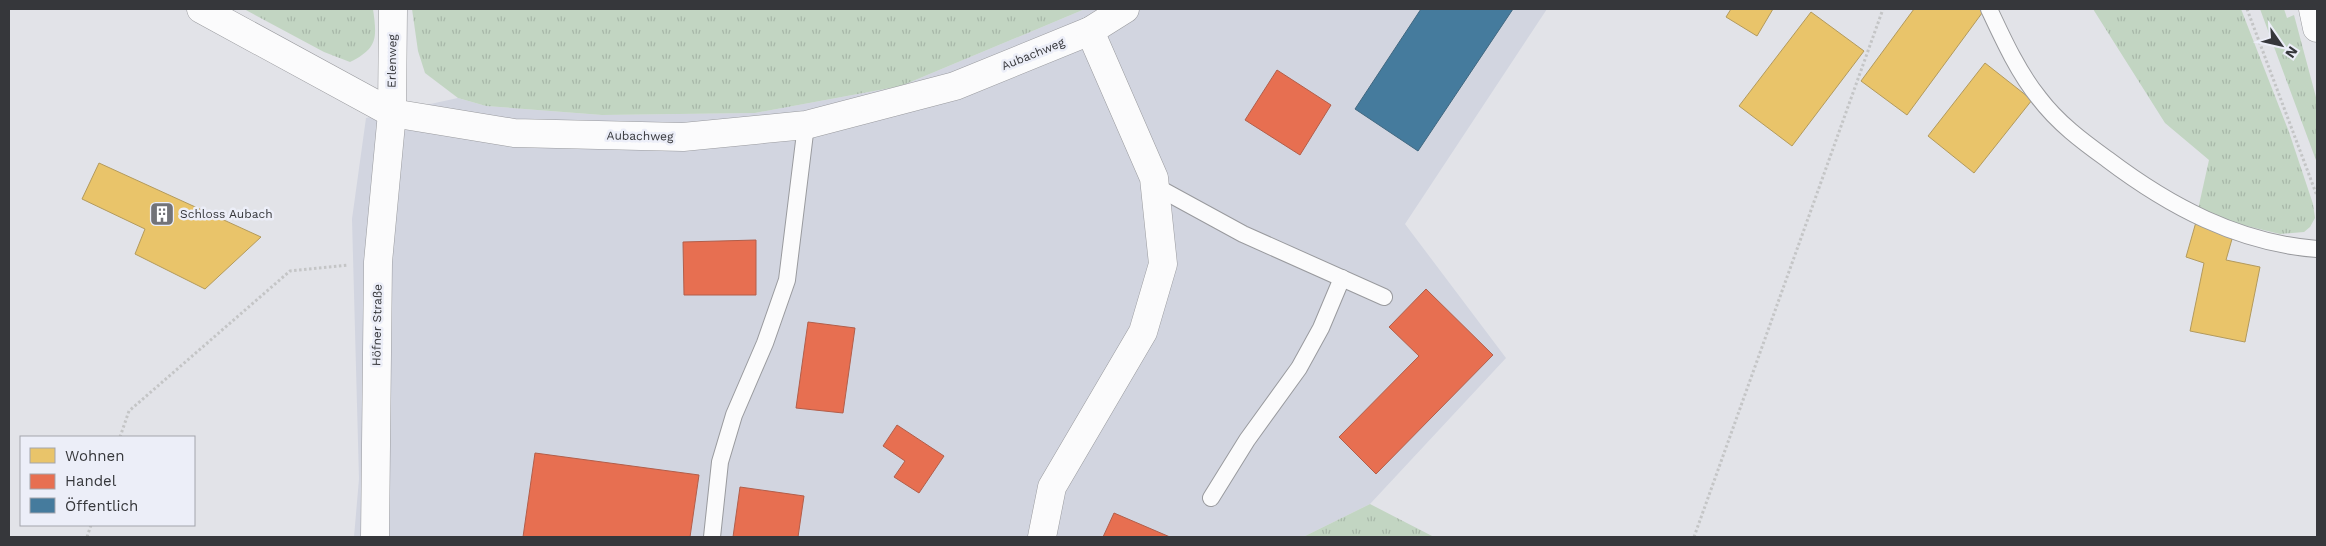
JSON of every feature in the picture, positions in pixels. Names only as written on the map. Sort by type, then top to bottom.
[{"type":"street","name":"Aubachweg","points":[[201,9],[392,113],[514,133],[683,137],[806,126],[954,86],[1090,31],[1125,9]]},
{"type":"street","name":"Erlenweg","points":[[392,113],[393,9]]},
{"type":"street","points":[[2312,9],[2317,28]]},
{"type":"street","points":[[1042,537],[1052,487],[1143,332],[1163,264],[1154,178],[1090,31]]},
{"type":"street","name":"Höfner Straße","points":[[375,537],[378,262],[392,113]]},
{"type":"lane","points":[[1989,9],[2005,45],[2038,98],[2069,132],[2168,202],[2202,219],[2255,238],[2317,249]]},
{"type":"lane","points":[[712,537],[720,462],[734,415],[765,343],[788,280],[806,126]]},
{"type":"lane","points":[[1155,186],[1243,234],[1384,297]]},
{"type":"lane","points":[[1211,498],[1247,440],[1299,368],[1321,328],[1342,278]]},
{"type":"path","points":[[1694,537],[1883,9]]},
{"type":"path","points":[[2247,9],[2317,196]]},
{"type":"path","points":[[120,436],[129,411],[290,271],[378,262]]},
{"type":"shaded area","points":[[1085,9],[1547,9],[1405,224],[1506,358],[1370,504],[1303,537],[354,537],[359,479],[352,219],[366,118],[458,98],[486,106],[602,115],[755,113],[901,86]]},
{"type":"green space","points":[[244,9],[373,9],[374,41],[366,52],[350,62],[324,52]]},
{"type":"green space","points":[[412,9],[1085,9],[901,86],[755,113],[602,115],[486,106],[458,98],[425,73],[418,51]]},
{"type":"green space","points":[[2093,9],[2241,9],[2289,132],[2313,204],[2315,218],[2310,227],[2304,232],[2280,234],[2197,214],[2209,160],[2165,123]]},
{"type":"green space","points":[[2260,9],[2284,9],[2287,18],[2294,15],[2317,101],[2317,163]]},
{"type":"green space","points":[[1370,504],[1434,537],[1303,537]]},
{"type":"building: Wohnen","points":[[1731,9],[1773,9],[1757,36],[1726,17]]},
{"type":"building: Wohnen","points":[[1914,9],[1985,9],[1907,115],[1861,81]]},
{"type":"building: Wohnen","points":[[1811,12],[1864,51],[1792,146],[1739,106]]},
{"type":"building: Wohnen","points":[[1985,63],[2032,100],[1974,173],[1928,136]]},
{"type":"building: Wohnen","name":"Schloss Aubach","points":[[99,163],[261,237],[205,289],[135,254],[145,229],[82,199]]},
{"type":"building: Wohnen","points":[[2196,222],[2234,232],[2226,260],[2260,267],[2245,342],[2190,331],[2204,263],[2186,257]]},
{"type":"building: Handel","points":[[1277,70],[1331,105],[1300,155],[1245,120]]},
{"type":"building: Handel","points":[[756,240],[756,295],[684,295],[683,242]]},
{"type":"building: Handel","points":[[1426,289],[1493,355],[1376,474],[1339,437],[1419,356],[1389,327]]},
{"type":"building: Handel","points":[[808,322],[855,328],[843,413],[796,408]]},
{"type":"building: Handel","points":[[897,425],[944,456],[919,493],[894,477],[905,461],[883,446]]},
{"type":"building: Handel","points":[[535,453],[699,475],[690,537],[523,537]]},
{"type":"building: Handel","points":[[740,487],[804,496],[798,537],[733,537]]},
{"type":"building: Handel","points":[[1114,513],[1170,537],[1103,537]]},
{"type":"building: Öffentlich","points":[[1421,9],[1513,9],[1418,151],[1355,109]]},
{"type":"place","name":"Schloss Aubach","points":[[162,214]]}]
